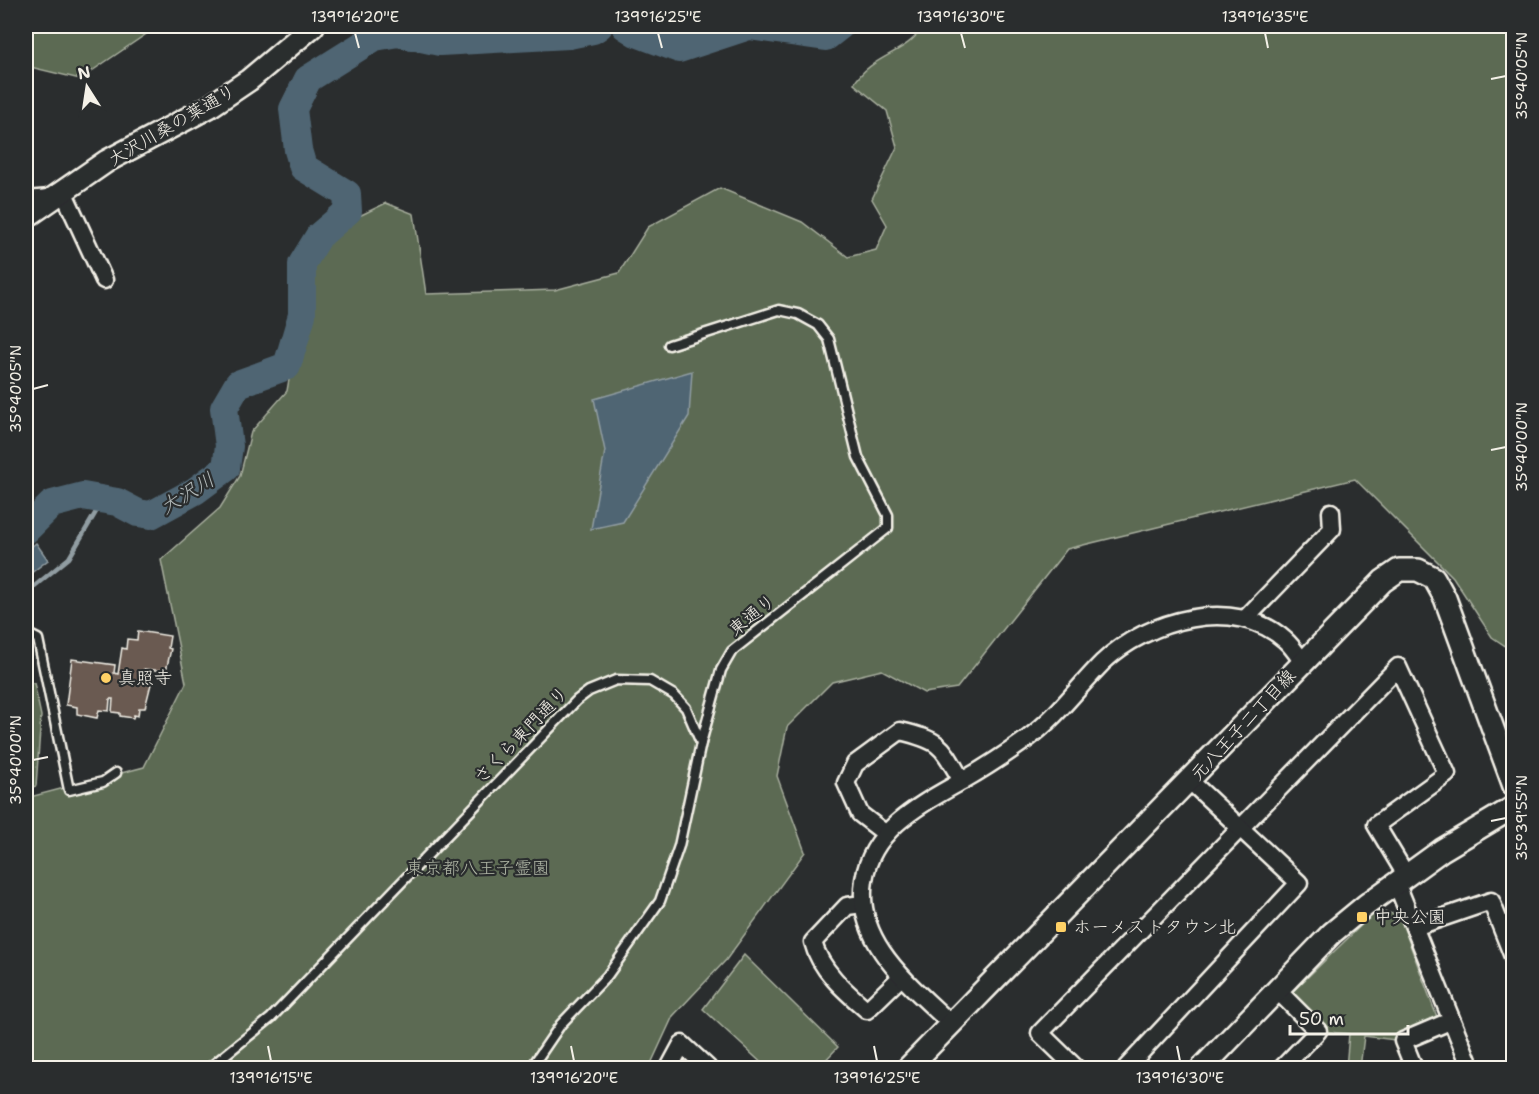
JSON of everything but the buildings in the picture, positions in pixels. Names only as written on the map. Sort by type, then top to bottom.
[{"type":"street","name":"大沢川桑の葉通り","points":[[26,218],[107,161],[209,107],[249,80],[313,26]]},
{"type":"street","points":[[26,200],[57,195],[104,280]]},
{"type":"street","points":[[1245,619],[1332,529],[1331,512]]},
{"type":"street","name":"元八王子二丁目線","points":[[908,1068],[1190,781],[1302,661],[1383,581],[1399,570],[1418,570],[1434,578],[1444,598],[1514,786]]},
{"type":"street","points":[[951,1024],[901,977],[881,950],[870,929],[863,904],[864,878],[886,834],[904,814],[962,781],[1029,737],[1104,662],[1137,637],[1180,621],[1200,617],[1245,619],[1284,639],[1302,661]]},
{"type":"street","points":[[1076,1068],[1040,1033],[1398,667],[1447,774],[1376,825],[1401,879],[1415,927],[1450,1021],[1471,1068]]},
{"type":"street","points":[[886,834],[860,814],[846,783],[855,764],[900,732],[927,738],[942,746],[962,781]]},
{"type":"street","points":[[1126,1068],[1299,883],[1190,781]]},
{"type":"street","points":[[1202,1068],[1332,933],[1442,850],[1514,807]]},
{"type":"street","points":[[1415,927],[1491,901],[1514,959]]},
{"type":"street","points":[[863,904],[847,906],[813,942],[816,954],[843,990],[867,1010],[901,977]]},
{"type":"street","points":[[1278,991],[1318,1031],[1282,1068]]},
{"type":"street","points":[[1414,1068],[1403,1041],[1450,1021]]},
{"type":"street","points":[[669,1068],[682,1044],[708,1068]]},
{"type":"lane","name":"東通り","points":[[669,345],[779,310],[798,314],[818,325],[829,339],[858,458],[888,515],[888,528],[867,542],[732,651],[722,670],[701,743]]},
{"type":"lane","points":[[26,633],[38,639],[69,790],[104,782],[116,773]]},
{"type":"lane","name":"さくら東門通り","points":[[209,1068],[271,1018],[563,713],[589,691],[616,680],[650,681],[674,695],[686,708],[701,743]]},
{"type":"lane","points":[[531,1068],[561,1024],[607,976],[660,901],[679,846],[701,743]]},
{"type":"green space","points":[[26,26],[158,26],[80,79],[26,66]]},
{"type":"green space","name":"東京都八王子霊園","points":[[923,26],[1513,26],[1513,651],[1492,637],[1453,577],[1355,479],[1067,549],[957,688],[924,693],[882,670],[832,682],[787,727],[777,776],[805,852],[726,960],[673,1016],[649,1068],[26,1068],[26,798],[144,767],[186,683],[161,560],[220,508],[240,476],[251,432],[287,391],[311,254],[351,220],[386,203],[414,214],[426,294],[555,290],[619,273],[648,227],[720,188],[802,222],[848,257],[876,250],[887,225],[872,199],[897,147],[887,111],[854,84],[870,66],[908,43]]},
{"type":"green space","points":[[26,683],[34,683],[41,716],[36,786],[26,789]]},
{"type":"green space","points":[[1376,911],[1399,915],[1440,1025],[1403,1041],[1364,1036],[1360,1068],[1346,1068],[1349,1034],[1318,1031],[1285,999]]},
{"type":"green space","points":[[744,955],[838,1047],[818,1068],[767,1068],[703,1009]]},
{"type":"water","points":[[692,371],[689,416],[623,522],[591,529],[605,451],[594,399]]},
{"type":"water","points":[[36,543],[48,560],[26,577],[26,551]]},
{"type":"waterway","name":"大沢川","points":[[26,530],[52,504],[83,496],[117,502],[138,513],[151,515],[195,491],[226,468],[229,446],[224,408],[238,384],[287,366],[302,315],[302,264],[319,236],[348,211],[347,194],[303,167],[298,150],[293,109],[308,79],[375,37],[398,33],[440,42],[569,35],[593,30],[599,26]]},
{"type":"waterway","name":"大沢川","points":[[625,26],[636,33],[679,49],[749,26],[826,37],[840,26]]},
{"type":"waterway","points":[[26,593],[69,558],[103,500]]},
{"type":"place","name":"真照寺","points":[[106,678]]},
{"type":"place","name":"中央公園","points":[[1362,917]]},
{"type":"place","name":"ホーメストタウン北","points":[[1061,927]]}]
